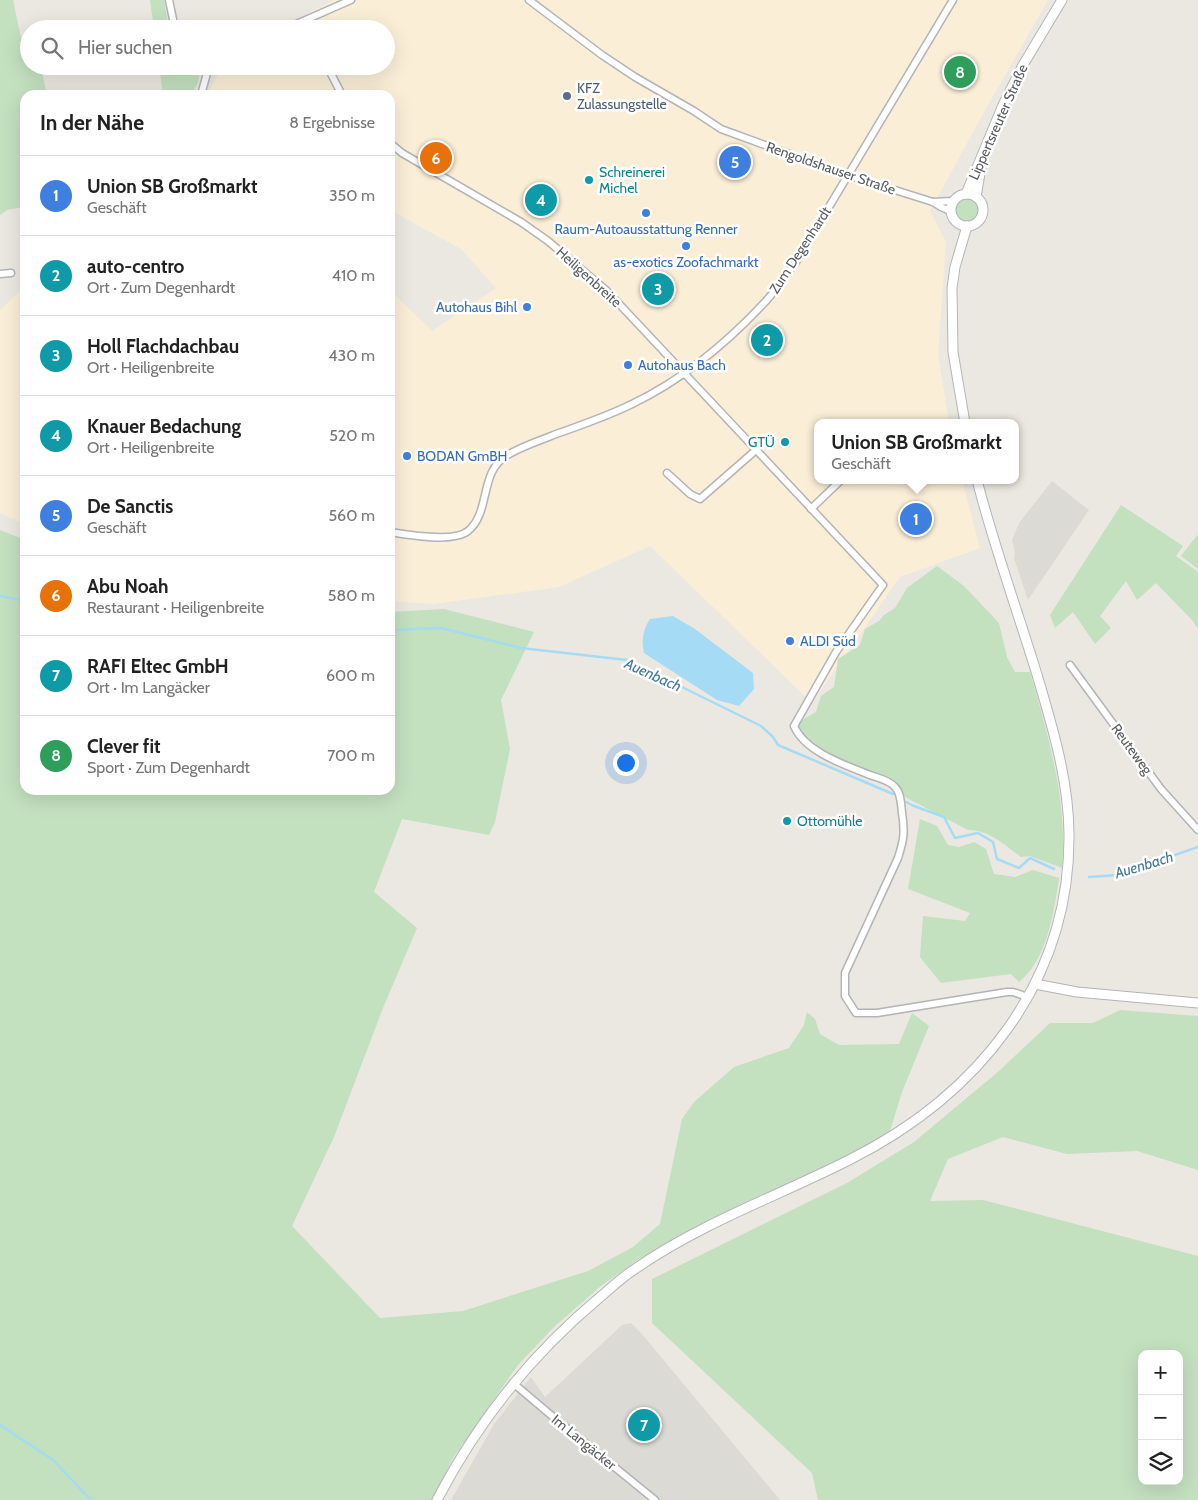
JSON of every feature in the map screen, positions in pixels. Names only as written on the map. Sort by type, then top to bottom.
[{"type":"main road","name":"Lippertsreuter Straße","points":[[966,194],[1003,105],[1023,65],[1062,0]]},
{"type":"main road","points":[[976,197],[983,153]]},
{"type":"main road","points":[[966,194],[976,197],[982,205],[982,215],[976,223],[963,226],[952,218],[950,211],[953,201],[966,194]]},
{"type":"main road","points":[[963,226],[952,288],[953,352],[964,419]]},
{"type":"main road","points":[[436,1500],[474,1435],[514,1382],[588,1307],[633,1270],[665,1249],[709,1226],[852,1159],[913,1121],[945,1097],[974,1071],[1006,1032],[1035,984],[1049,953],[1063,902],[1069,835],[1067,803],[1050,718],[978,484]]},
{"type":"main road","points":[[1035,984],[1077,992],[1198,1003]]},
{"type":"street","points":[[169,0],[173,20]]},
{"type":"street","points":[[307,20],[351,0]]},
{"type":"street","name":"Rengoldshauser Straße","points":[[529,0],[602,55],[722,129],[847,175],[933,202],[950,211]]},
{"type":"street","name":"Zum Degenhardt","points":[[395,533],[447,538],[467,532],[481,512],[490,475],[504,457],[527,445],[633,404],[685,374],[736,330],[767,300],[796,262],[953,0]]},
{"type":"street","points":[[201,90],[206,75]]},
{"type":"street","points":[[332,75],[339,90]]},
{"type":"street","name":"Heiligenbreite","points":[[395,147],[521,222],[548,241],[607,291],[883,585],[836,652],[794,726],[802,739],[814,749],[848,766],[884,780],[894,786],[899,793],[904,825],[904,839],[898,858],[845,973],[845,996],[856,1012],[877,1013],[1007,992],[1028,997]]},
{"type":"street","name":"Rengoldshauser Straße","points":[[933,202],[953,201]]},
{"type":"street","points":[[0,274],[10,273]]},
{"type":"street","points":[[667,472],[690,494],[700,499],[756,450]]},
{"type":"street","points":[[811,509],[837,484]]},
{"type":"street","name":"Reuteweg","points":[[1070,665],[1161,790],[1198,830]]},
{"type":"street","name":"Im Langäcker","points":[[514,1382],[558,1421],[655,1500]]},
{"type":"shaded area","points":[[335,0],[523,0],[527,3],[530,0],[1048,0],[930,211],[946,243],[938,354],[948,419],[814,419],[814,484],[963,484],[980,548],[900,577],[812,703],[650,546],[559,587],[433,604],[395,601],[395,295],[432,331],[496,288],[461,249],[395,213],[395,90],[210,90],[218,75],[395,75],[395,20],[298,20]]},
{"type":"shaded area","points":[[20,291],[20,522],[0,513],[0,310]]},
{"type":"shaded area","points":[[1052,481],[1089,510],[1028,600],[1014,558],[1015,553],[1012,540],[1019,523]]},
{"type":"shaded area","points":[[631,1323],[780,1500],[451,1500],[494,1424],[531,1377],[545,1397],[622,1325]]},
{"type":"green space","points":[[0,0],[13,0],[20,34],[20,75],[43,75],[46,90],[20,90],[20,208],[7,210],[0,215]]},
{"type":"green space","points":[[150,0],[164,0],[167,20],[153,20]]},
{"type":"green space","points":[[160,75],[199,75],[194,90],[162,90]]},
{"type":"green space","points":[[967,197],[975,201],[979,209],[975,217],[967,221],[959,217],[955,209],[959,201]]},
{"type":"green space","points":[[1121,505],[1183,546],[1176,556],[1198,572],[1198,629],[1193,621],[1156,583],[1137,600],[1126,581],[1100,616],[1111,628],[1095,644],[1073,612],[1055,628],[1050,615]]},
{"type":"green space","points":[[0,530],[20,538],[20,795],[395,795],[395,612],[444,609],[534,632],[501,700],[510,749],[495,822],[489,835],[402,819],[374,892],[417,928],[383,1008],[334,1137],[292,1226],[380,1318],[463,1311],[588,1271],[633,1247],[660,1224],[682,1119],[694,1102],[734,1067],[789,1048],[804,1025],[807,1012],[815,1019],[820,1034],[839,1045],[899,1044],[912,1013],[929,1026],[902,1092],[889,1134],[816,1172],[775,1189],[699,1226],[639,1259],[601,1286],[555,1326],[518,1365],[453,1458],[432,1500],[0,1500]]},
{"type":"green space","points":[[1198,534],[1198,569],[1181,556]]},
{"type":"green space","points":[[937,566],[964,586],[999,623],[1007,657],[1015,672],[1030,672],[1055,768],[1062,818],[1062,868],[1030,856],[1021,857],[990,835],[975,830],[968,830],[905,797],[896,783],[849,764],[816,747],[805,739],[798,727],[802,720],[816,712],[821,696],[834,687],[838,659],[860,645],[865,629],[895,608],[907,588]]},
{"type":"green space","points":[[920,819],[937,826],[948,845],[959,847],[974,842],[986,849],[994,874],[1015,877],[1033,870],[1059,878],[1052,920],[1043,948],[1029,973],[1019,982],[1011,974],[941,983],[920,957],[923,916],[965,921],[970,913],[908,889]]},
{"type":"green space","points":[[1120,1010],[1198,1016],[1198,1170],[1137,1151],[1067,1154],[1003,1137],[948,1159],[930,1201],[983,1200],[1198,1256],[1198,1500],[818,1500],[812,1473],[652,1323],[652,1279],[847,1183],[914,1142],[999,1071],[1050,1023],[1093,1023]]},
{"type":"water","points":[[673,616],[695,629],[753,673],[754,689],[739,706],[717,700],[644,653],[643,635],[650,619]]},
{"type":"waterway","name":"Auenbach","points":[[0,596],[20,600]]},
{"type":"waterway","name":"Auenbach","points":[[395,630],[441,628],[521,648],[627,660],[761,726],[773,737],[778,745],[893,794]]},
{"type":"waterway","name":"Auenbach","points":[[906,802],[944,817],[955,838],[978,833],[993,842],[997,859],[1019,868],[1030,858],[1054,869]]},
{"type":"waterway","name":"Auenbach","points":[[1089,877],[1118,875],[1198,847]]},
{"type":"waterway","points":[[0,1425],[53,1460],[91,1500]]},
{"type":"place","name":"Clever fit","points":[[960,72]]},
{"type":"place","name":"KFZ Zulassungstelle","points":[[567,96]]},
{"type":"place","name":"Abu Noah","points":[[436,158]]},
{"type":"place","name":"De Sanctis","points":[[735,162]]},
{"type":"place","name":"Schreinerei Michel","points":[[589,180]]},
{"type":"place","name":"Knauer Bedachung","points":[[541,200]]},
{"type":"place","name":"Raum-Autoausstattung Renner","points":[[646,213]]},
{"type":"place","name":"as-exotics Zoofachmarkt","points":[[686,246]]},
{"type":"place","name":"Holl Flachdachbau","points":[[658,289]]},
{"type":"place","name":"Autohaus Bihl","points":[[527,307]]},
{"type":"place","name":"auto-centro","points":[[767,340]]},
{"type":"place","name":"Autohaus Bach","points":[[628,365]]},
{"type":"place","name":"GTÜ","points":[[785,442]]},
{"type":"place","name":"BODAN GmBH","points":[[407,456]]},
{"type":"place","name":"Union SB Großmarkt","points":[[916,519]]},
{"type":"place","name":"ALDI Süd","points":[[790,641]]},
{"type":"place","name":"Ottomühle","points":[[787,821]]},
{"type":"place","name":"RAFI Eltec GmbH","points":[[644,1425]]}]
